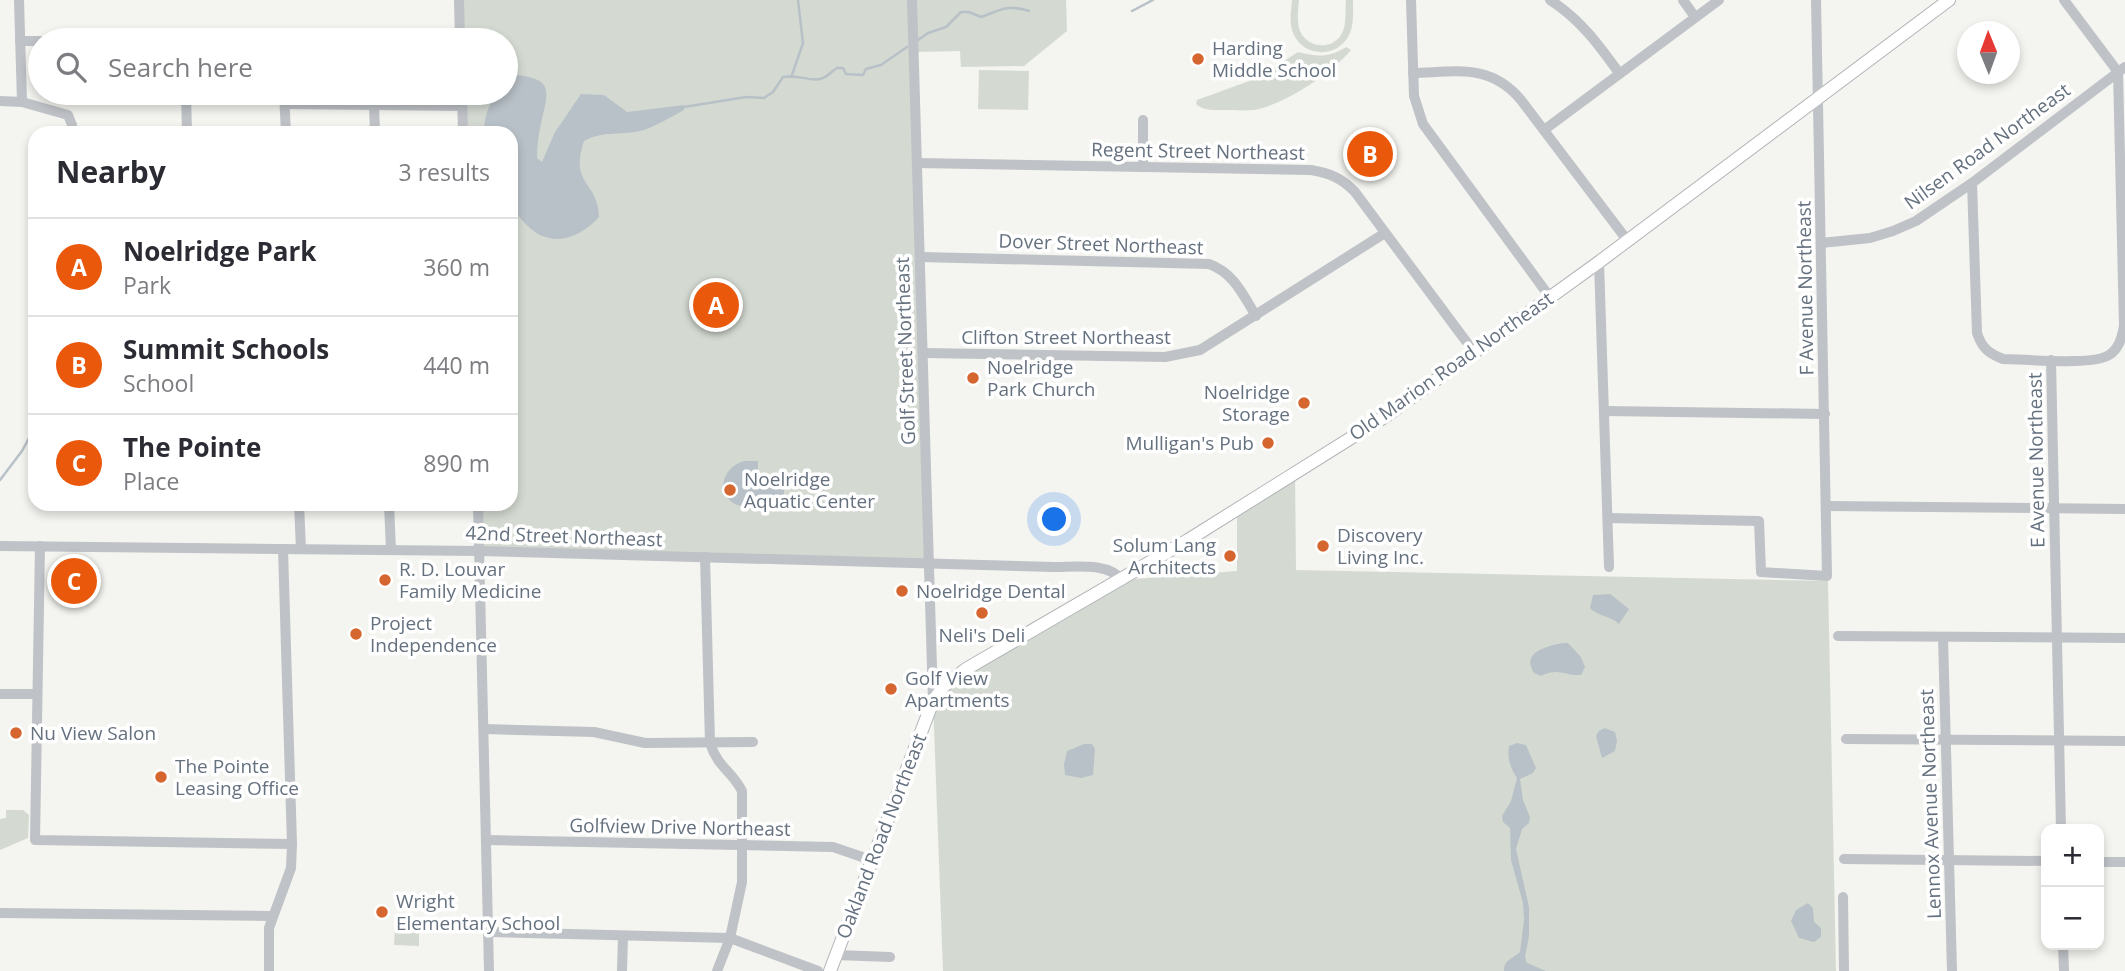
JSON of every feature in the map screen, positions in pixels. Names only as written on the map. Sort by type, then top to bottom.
[{"type":"main road","name":"Old Marion Road Northeast","points":[[933,701],[944,686],[966,670],[1122,580],[1386,416],[1599,262],[1949,0]]},
{"type":"main road","name":"Oakland Road Northeast","points":[[830,971],[933,701]]},
{"type":"street","points":[[19,0],[22,102]]},
{"type":"street","points":[[459,0],[460,28]]},
{"type":"street","name":"Golf Street Northeast","points":[[912,0],[933,701]]},
{"type":"street","points":[[1411,0],[1417,112],[1427,132],[1549,296]]},
{"type":"street","points":[[1550,0],[1595,39],[1619,73]]},
{"type":"street","points":[[1683,0],[1695,17]]},
{"type":"street","points":[[1545,130],[1719,0]]},
{"type":"street","name":"F Avenue Northeast","points":[[1608,518],[1759,521],[1761,572],[1827,576],[1816,0]]},
{"type":"street","points":[[2064,0],[2121,69]]},
{"type":"street","points":[[20,41],[28,41]]},
{"type":"street","name":"Nilsen Road Northeast","points":[[1821,243],[1850,241],[1893,231],[1916,221],[1972,183],[2121,69]]},
{"type":"street","name":"E Avenue Northeast","points":[[2061,824],[2051,360],[2094,360],[2109,356],[2122,337],[2121,69]]},
{"type":"street","points":[[1413,73],[1469,72],[1493,76],[1512,89],[1627,240]]},
{"type":"street","points":[[0,101],[28,104]]},
{"type":"street","points":[[34,105],[68,115],[72,126]]},
{"type":"street","points":[[186,105],[187,126]]},
{"type":"street","points":[[285,105],[286,126]]},
{"type":"street","points":[[375,126],[374,105],[462,106],[463,126]]},
{"type":"street","points":[[1143,120],[1143,167]]},
{"type":"street","name":"Regent Street Northeast","points":[[917,163],[1311,170],[1332,175],[1343,180],[1355,192],[1475,352]]},
{"type":"street","points":[[1972,183],[1977,333],[1980,345],[1989,354],[2003,359],[2051,360]]},
{"type":"street","name":"Clifton Street Northeast","points":[[923,353],[1181,355],[1200,350],[1385,233]]},
{"type":"street","name":"Dover Street Northeast","points":[[920,257],[1209,264],[1221,268],[1231,276],[1256,316]]},
{"type":"street","points":[[1599,262],[1609,567]]},
{"type":"street","points":[[1605,411],[1825,414]]},
{"type":"street","points":[[1827,506],[2125,509]]},
{"type":"street","points":[[299,511],[301,549]]},
{"type":"street","points":[[389,511],[391,550]]},
{"type":"street","points":[[478,511],[490,970]]},
{"type":"street","name":"42nd Street Northeast","points":[[0,546],[480,551],[1090,568],[1116,573],[1122,580]]},
{"type":"street","points":[[40,547],[35,840],[292,844]]},
{"type":"street","points":[[270,971],[269,928],[291,867],[292,844],[283,550]]},
{"type":"street","points":[[705,557],[710,743],[715,759],[736,780],[742,791],[742,882],[730,938],[717,971]]},
{"type":"street","points":[[1838,636],[2125,638]]},
{"type":"street","name":"Lennox Avenue Northeast","points":[[1942,637],[1952,971]]},
{"type":"street","points":[[0,694],[37,694]]},
{"type":"street","points":[[484,729],[594,732],[645,743],[753,742]]},
{"type":"street","points":[[1846,739],[2125,741]]},
{"type":"street","name":"Golfview Drive Northeast","points":[[486,840],[833,847],[871,860]]},
{"type":"street","points":[[1844,859],[2041,861]]},
{"type":"street","points":[[2104,862],[2125,862]]},
{"type":"street","points":[[1843,897],[1844,971]]},
{"type":"street","points":[[0,913],[272,916]]},
{"type":"street","points":[[489,932],[730,938],[818,971]]},
{"type":"street","points":[[622,971],[623,936]]},
{"type":"street","points":[[2063,950],[2064,971]]},
{"type":"street","points":[[836,955],[890,957]]},
{"type":"shaded area","points":[[459,0],[1066,0],[1067,31],[1024,66],[961,67],[960,51],[915,52],[928,564],[480,551],[478,511],[518,511],[518,126],[463,126],[462,105],[518,105],[518,28],[460,28]]},
{"type":"shaded area","points":[[1292,0],[1299,0],[1298,21],[1302,35],[1312,43],[1326,45],[1338,39],[1342,33],[1346,0],[1353,0],[1352,25],[1345,41],[1330,51],[1313,51],[1305,47],[1293,33]]},
{"type":"shaded area","points":[[1346,47],[1351,50],[1320,78],[1293,95],[1266,107],[1250,110],[1211,110],[1196,104],[1197,100],[1252,80],[1298,52],[1323,56]]},
{"type":"shaded area","points":[[979,70],[1029,71],[1028,110],[978,109]]},
{"type":"shaded area","points":[[518,75],[542,83],[546,100],[537,158],[542,162],[555,132],[581,94],[604,95],[627,112],[684,105],[684,110],[644,130],[599,135],[584,141],[580,167],[594,196],[599,217],[575,235],[560,239],[545,237],[535,232],[518,215],[518,126],[485,126],[490,105],[518,105]]},
{"type":"shaded area","points":[[744,461],[758,461],[758,472],[747,472],[747,489],[749,481],[784,481],[784,496],[770,496],[770,506],[757,507],[739,506],[729,499],[723,486],[724,480],[731,468]]},
{"type":"shaded area","points":[[1295,473],[1296,570],[1828,581],[1836,971],[943,971],[933,701],[944,686],[1122,580],[1237,571],[1237,510]]},
{"type":"shaded area","points":[[1610,594],[1629,609],[1619,624],[1590,608],[1593,595]]},
{"type":"shaded area","points":[[1568,643],[1581,657],[1585,667],[1581,675],[1557,672],[1541,676],[1534,673],[1531,666],[1533,655],[1544,648]]},
{"type":"shaded area","points":[[1605,728],[1615,732],[1617,741],[1615,751],[1602,758],[1596,736]]},
{"type":"shaded area","points":[[1517,743],[1526,745],[1536,768],[1533,773],[1520,779],[1523,800],[1530,817],[1529,823],[1522,829],[1516,849],[1529,907],[1529,936],[1525,957],[1527,963],[1546,971],[1504,971],[1507,962],[1520,952],[1524,920],[1523,903],[1511,860],[1510,828],[1503,822],[1502,816],[1511,801],[1517,778],[1508,754],[1509,746]]},
{"type":"shaded area","points":[[1084,744],[1092,744],[1095,749],[1093,775],[1081,778],[1065,775],[1067,751]]},
{"type":"shaded area","points":[[6,810],[23,810],[29,815],[28,838],[0,850],[0,819],[6,818]]},
{"type":"shaded area","points":[[1808,903],[1813,908],[1814,922],[1821,928],[1821,937],[1814,942],[1799,938],[1791,921],[1796,910]]},
{"type":"shaded area","points":[[395,927],[405,931],[419,931],[419,946],[394,945]]},
{"type":"waterway","points":[[792,75],[803,43],[798,0]]},
{"type":"waterway","points":[[1132,11],[1153,0]]},
{"type":"waterway","points":[[918,40],[928,33],[946,27],[961,12],[981,17],[1009,8],[1029,11]]},
{"type":"waterway","points":[[684,107],[746,97],[764,98],[773,92],[783,77],[819,79],[837,68],[843,68],[846,74],[863,75],[866,69],[881,65],[907,47]]},
{"type":"waterway","points":[[0,480],[28,440]]},
{"type":"place","name":"Harding Middle School","points":[[1198,59]]},
{"type":"place","name":"Summit Schools","points":[[1370,154]]},
{"type":"place","name":"Noelridge Park","points":[[716,305]]},
{"type":"place","name":"Noelridge Park Church","points":[[973,378]]},
{"type":"place","name":"Noelridge Storage","points":[[1304,403]]},
{"type":"place","name":"Mulligan's Pub","points":[[1268,443]]},
{"type":"place","name":"Noelridge Aquatic Center","points":[[730,490]]},
{"type":"place","name":"Discovery Living Inc.","points":[[1323,546]]},
{"type":"place","name":"Solum Lang Architects","points":[[1230,556]]},
{"type":"place","name":"R. D. Louvar Family Medicine","points":[[385,580]]},
{"type":"place","name":"The Pointe","points":[[74,581]]},
{"type":"place","name":"Noelridge Dental","points":[[902,591]]},
{"type":"place","name":"Neli's Deli","points":[[982,613]]},
{"type":"place","name":"Project Independence","points":[[356,634]]},
{"type":"place","name":"Golf View Apartments","points":[[891,689]]},
{"type":"place","name":"Nu View Salon","points":[[16,733]]},
{"type":"place","name":"The Pointe Leasing Office","points":[[161,777]]},
{"type":"place","name":"Wright Elementary School","points":[[382,912]]}]
